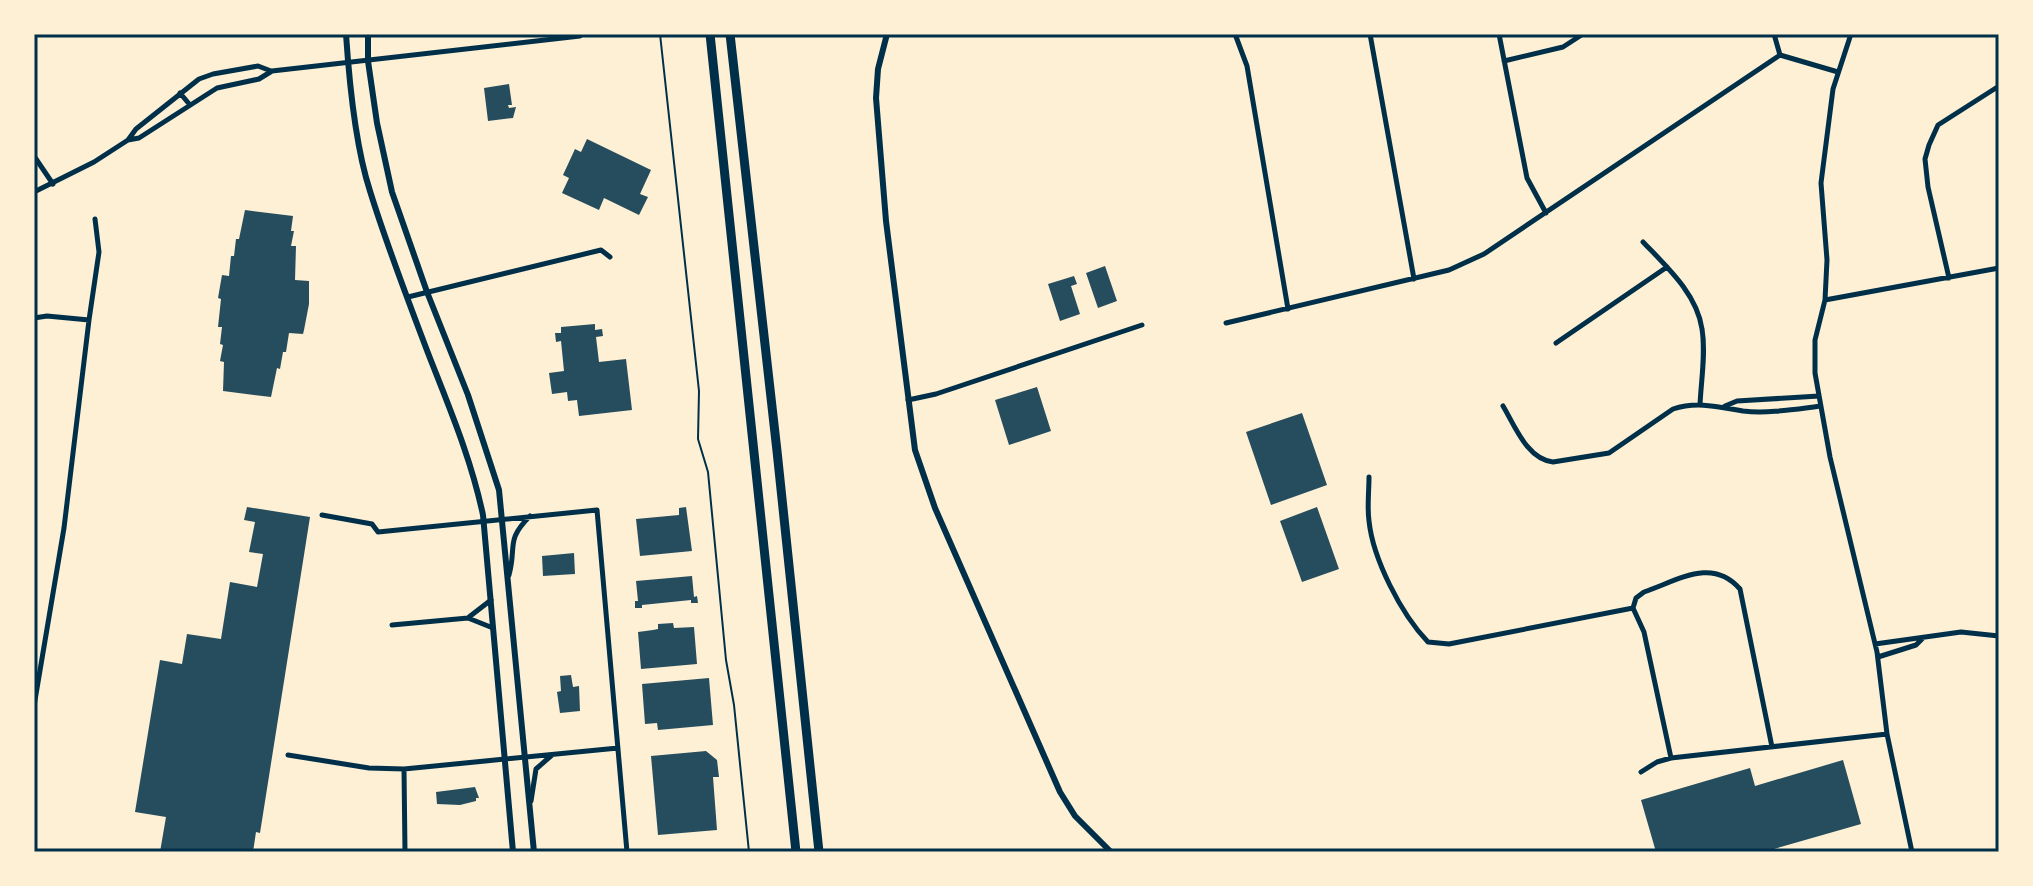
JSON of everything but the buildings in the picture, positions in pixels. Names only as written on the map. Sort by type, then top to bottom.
[{"type":"highway","points":[[710,34],[796,852]]},
{"type":"highway","points":[[730,34],[819,852]]},
{"type":"street","points":[[346,34],[369,188],[463,440],[484,520],[513,852]]},
{"type":"street","points":[[368,34],[368,61],[388,177],[491,463],[503,518],[534,852]]},
{"type":"street","points":[[887,34],[878,69],[876,111],[886,221],[915,450],[929,495],[1060,792],[1075,816],[1111,852]]},
{"type":"street","points":[[1235,34],[1247,66],[1288,309]]},
{"type":"street","points":[[1370,34],[1414,279]]},
{"type":"street","points":[[1499,34],[1527,178],[1546,213]]},
{"type":"street","points":[[1504,61],[1563,47],[1583,34]]},
{"type":"street","points":[[1774,34],[1780,55]]},
{"type":"street","points":[[1851,34],[1833,89],[1821,183],[1827,260],[1825,300],[1815,340],[1815,373],[1878,657],[1887,734],[1912,852]]},
{"type":"street","points":[[34,192],[128,140],[139,138],[217,88],[259,79],[272,71],[580,36]]},
{"type":"street","points":[[1226,323],[1449,270],[1484,254],[1780,55]]},
{"type":"street","points":[[1780,55],[1838,72]]},
{"type":"street","points":[[128,140],[136,129],[199,79],[258,66],[272,71]]},
{"type":"street","points":[[1949,278],[1928,187],[1925,159],[1938,125],[1999,86]]},
{"type":"street","points":[[180,93],[190,105]]},
{"type":"street","points":[[34,156],[53,184]]},
{"type":"street","points":[[34,706],[64,528],[99,252],[95,219]]},
{"type":"street","points":[[1643,242],[1682,284],[1702,326],[1700,405]]},
{"type":"street","points":[[408,297],[601,250],[610,257]]},
{"type":"street","points":[[1556,343],[1667,267]]},
{"type":"street","points":[[1825,300],[1999,268]]},
{"type":"street","points":[[34,318],[47,316],[89,320]]},
{"type":"street","points":[[908,400],[936,394],[1142,325]]},
{"type":"street","points":[[1725,406],[1737,401],[1819,396]]},
{"type":"street","points":[[1503,406],[1534,453],[1545,461],[1553,462],[1609,453],[1673,409],[1700,405],[1771,411],[1821,406]]},
{"type":"street","points":[[1369,477],[1368,520],[1375,553],[1400,603],[1428,642],[1449,644],[1633,608]]},
{"type":"street","points":[[322,515],[372,524],[378,532],[597,510],[627,852]]},
{"type":"street","points":[[508,576],[513,560],[514,534],[530,516]]},
{"type":"street","points":[[1671,758],[1644,632],[1633,608],[1636,598],[1644,592],[1709,570],[1732,579],[1740,589],[1772,747]]},
{"type":"street","points":[[468,618],[491,600]]},
{"type":"street","points":[[392,625],[468,618],[493,628]]},
{"type":"street","points":[[1875,644],[1961,632],[1999,636]]},
{"type":"street","points":[[1878,657],[1916,645],[1923,639]]},
{"type":"street","points":[[1641,772],[1671,758],[1887,734]]},
{"type":"street","points":[[288,755],[369,768],[404,769],[618,748]]},
{"type":"street","points":[[530,810],[536,769],[553,754]]},
{"type":"street","points":[[404,769],[405,852]]},
{"type":"path","points":[[660,34],[699,391],[698,439],[708,472],[749,852]]}]
